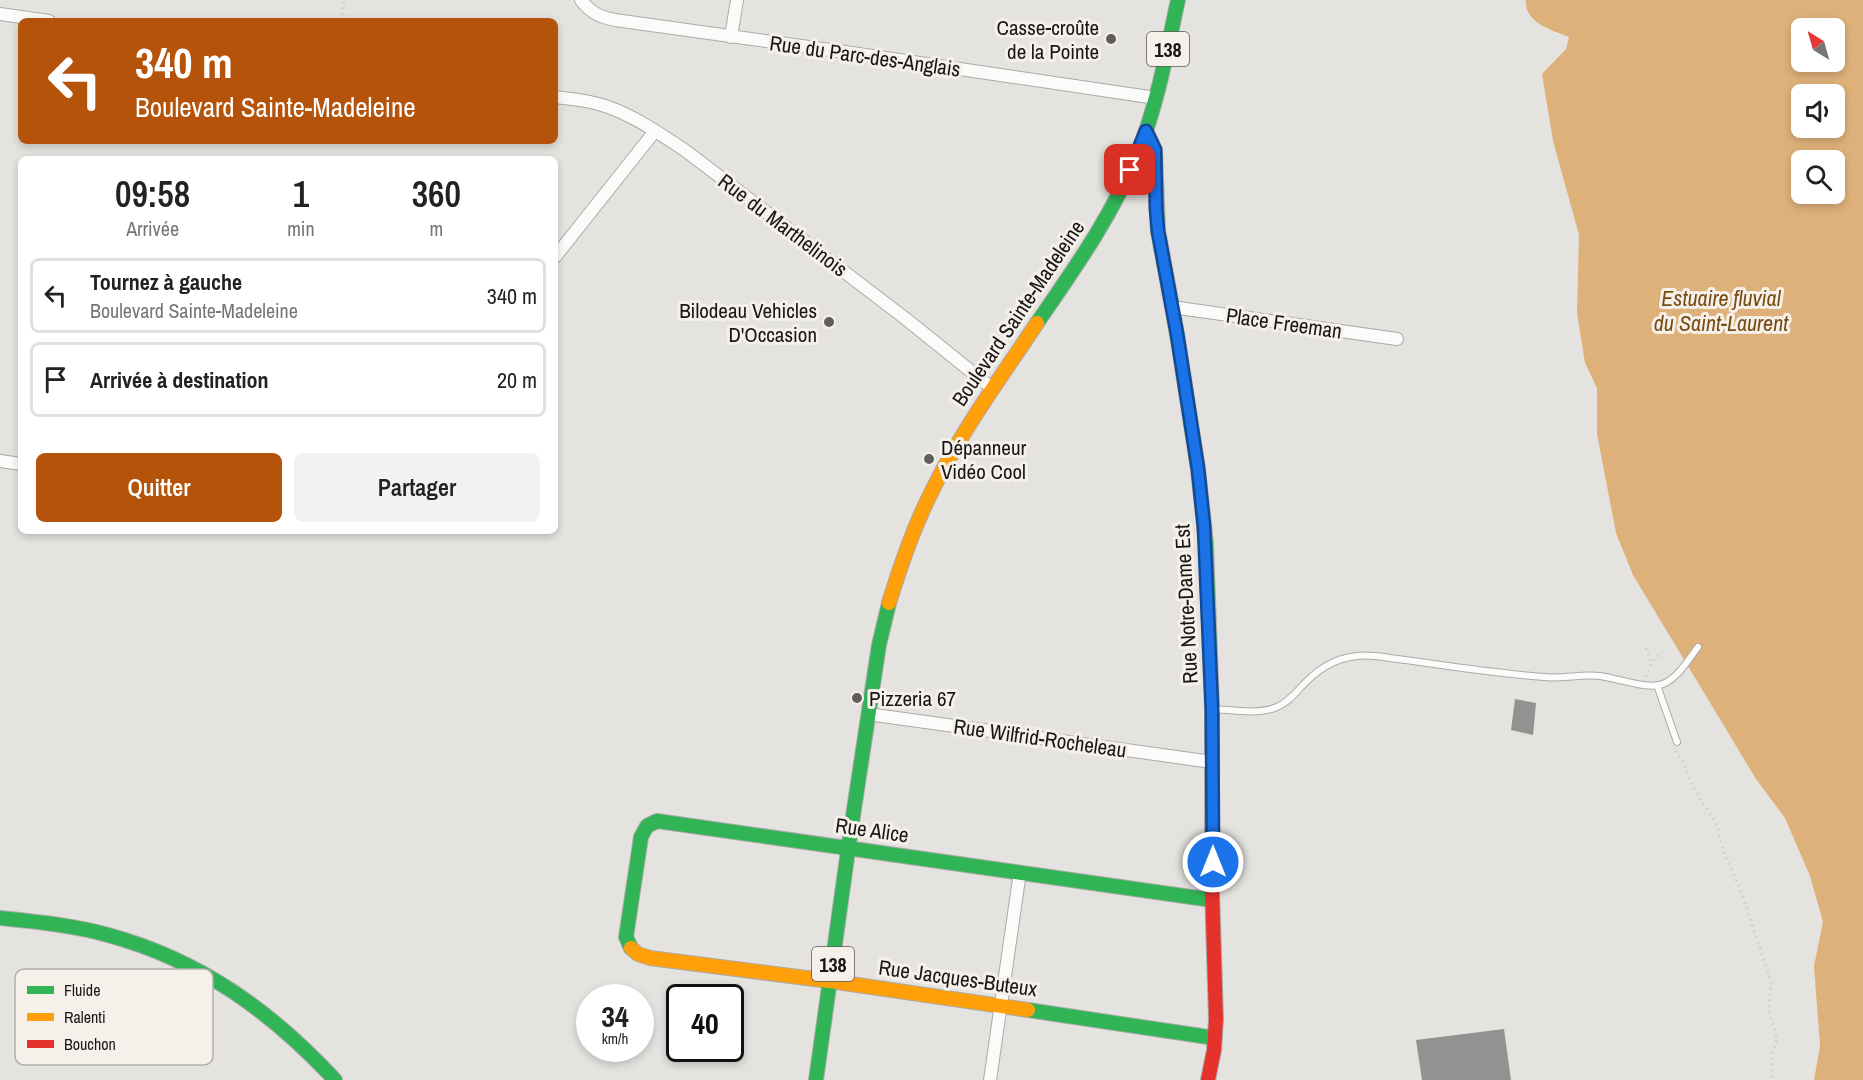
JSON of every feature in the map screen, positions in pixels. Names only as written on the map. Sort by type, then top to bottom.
[{"type":"street","name":"Rue du Parc-des-Anglais","points":[[581,0],[600,17],[1156,98]]},
{"type":"street","points":[[731,37],[736,0]]},
{"type":"street","name":"138","points":[[1156,98],[1178,0]]},
{"type":"street","points":[[0,14],[28,18]]},
{"type":"street","name":"Rue du Marthelinois","points":[[558,97],[611,108],[655,131],[698,160],[906,319],[993,389]]},
{"type":"street","name":"Boulevard Sainte-Madeleine","points":[[816,1080],[868,714],[883,626],[907,547],[943,469],[1108,215],[1146,131],[1156,98]]},
{"type":"street","points":[[558,253],[655,131]]},
{"type":"street","name":"Rue Notre-Dame Est","points":[[1146,131],[1155,150],[1157,219],[1202,504],[1208,585],[1212,709],[1215,1038],[1208,1080]]},
{"type":"street","name":"Place Freeman","points":[[1172,307],[1397,339]]},
{"type":"street","points":[[0,461],[18,464]]},
{"type":"street","name":"Rue Wilfrid-Rocheleau","points":[[868,714],[1212,762]]},
{"type":"street","name":"Rue Alice","points":[[628,945],[627,926],[641,837],[644,828],[652,822],[663,821],[1212,900]]},
{"type":"street","points":[[990,1080],[1020,872]]},
{"type":"street","points":[[0,918],[59,926],[114,937],[140,945],[194,969]]},
{"type":"street","name":"Rue Jacques-Buteux","points":[[628,945],[633,951],[650,958],[1001,1005],[1215,1038]]},
{"type":"street","points":[[213,980],[267,1014],[305,1048],[335,1080]]},
{"type":"lane","points":[[1212,709],[1263,711],[1277,707],[1288,700],[1321,669],[1338,659],[1364,655],[1528,676],[1556,678],[1596,676],[1657,685],[1664,684],[1674,677],[1698,647]]},
{"type":"lane","points":[[1657,685],[1676,740]]},
{"type":"path","points":[[341,18],[344,0]]},
{"type":"path","points":[[1646,648],[1651,663],[1662,652]]},
{"type":"path","points":[[1676,740],[1670,739],[1671,746],[1686,767],[1688,777],[1716,822],[1724,854],[1740,888],[1769,975],[1771,990],[1769,1013],[1777,1038],[1773,1051],[1772,1080]]},
{"type":"water","name":"Estuaire fluvial du Saint-Laurent","points":[[1526,0],[1863,0],[1863,1080],[1814,1080],[1820,1046],[1814,966],[1823,922],[1810,876],[1785,818],[1756,779],[1633,575],[1616,533],[1597,434],[1597,388],[1585,363],[1577,313],[1579,235],[1553,141],[1542,74],[1566,49],[1569,37],[1540,25],[1529,14]]},
{"type":"building","points":[[1515,699],[1536,703],[1533,735],[1511,730]]},
{"type":"building","points":[[1504,1029],[1511,1080],[1422,1080],[1416,1040]]},
{"type":"traffic: fast","points":[[1037,323],[1093,240],[1129,173],[1152,113],[1178,0]]},
{"type":"traffic: fast","points":[[1146,131],[1155,150],[1158,231],[1198,469],[1206,544],[1212,709],[1212,889]]},
{"type":"traffic: fast","points":[[816,1080],[879,645],[889,603]]},
{"type":"traffic: fast","points":[[631,948],[626,937],[641,837],[647,826],[657,821],[1212,900]]},
{"type":"traffic: fast","points":[[0,918],[54,924],[108,935],[173,958],[194,969]]},
{"type":"traffic: fast","points":[[213,980],[259,1010],[311,1055],[335,1080]]},
{"type":"traffic: fast","points":[[1028,1010],[1215,1038]]},
{"type":"traffic: slow","points":[[889,603],[912,535],[941,472],[980,407],[1037,323]]},
{"type":"traffic: slow","points":[[631,948],[638,954],[650,958],[1028,1010]]},
{"type":"traffic: jam","points":[[1208,1080],[1214,1050],[1216,1019],[1212,889]]},
{"type":"place","name":"Casse-croûte de la Pointe","points":[[1111,39]]},
{"type":"place","name":"Bilodeau Vehicles D'Occasion","points":[[829,322]]},
{"type":"place","name":"Dépanneur Vidéo Cool","points":[[929,459]]},
{"type":"place","name":"Pizzeria 67","points":[[857,698]]},
{"type":"route","points":[[1130,170],[1146,131],[1155,150],[1158,231],[1198,469],[1206,544],[1212,709],[1213,862]]}]
